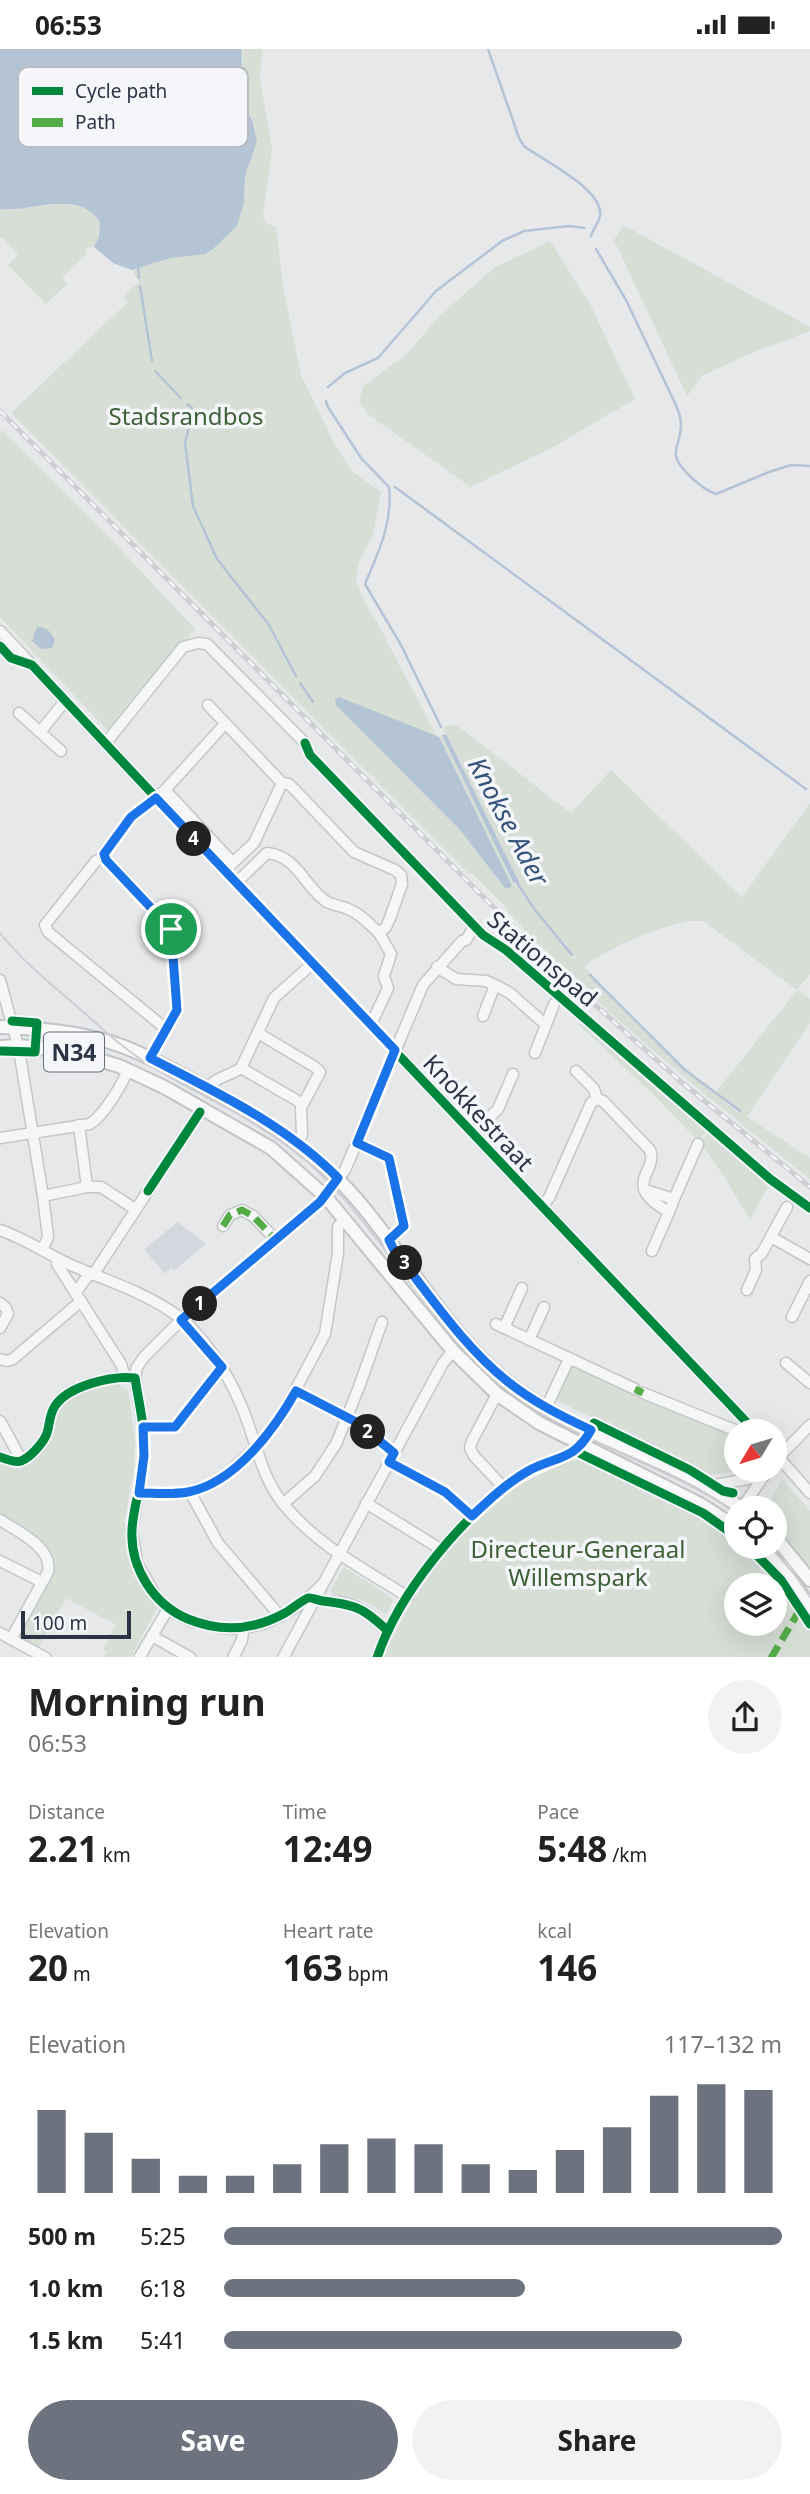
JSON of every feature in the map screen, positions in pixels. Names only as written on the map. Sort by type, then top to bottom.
[{"type":"main road","name":"N34","points":[[7,1027],[93,1038],[132,1050],[263,1120],[297,1143],[338,1178],[484,1360],[505,1380],[546,1408],[709,1486],[724,1496]]},
{"type":"main road","name":"N34","points":[[0,1047],[19,1046],[82,1054],[128,1069],[250,1135],[293,1166],[325,1196],[453,1351],[497,1394],[538,1423],[724,1516]]},
{"type":"main road","points":[[787,1552],[810,1580]]},
{"type":"main road","points":[[774,1559],[785,1570],[810,1607]]},
{"type":"street","name":"Knokkestraat","points":[[0,631],[741,1419]]},
{"type":"street","points":[[105,744],[183,647],[198,643],[207,644],[304,743]]},
{"type":"street","points":[[40,732],[65,701]]},
{"type":"street","points":[[208,705],[224,725],[282,783],[289,784],[354,852],[401,875],[402,884],[390,918],[379,933]]},
{"type":"street","points":[[19,713],[61,751]]},
{"type":"street","points":[[104,857],[105,851],[131,817],[165,790],[224,725]]},
{"type":"street","points":[[225,871],[254,843],[282,783]]},
{"type":"street","points":[[165,790],[233,863]]},
{"type":"street","points":[[254,843],[267,853],[286,858],[327,902],[351,909],[379,933],[391,954],[384,976],[388,988],[369,1023]]},
{"type":"street","points":[[236,883],[267,853]]},
{"type":"street","points":[[104,857],[96,861],[46,923],[45,928],[166,1029]]},
{"type":"street","points":[[104,857],[171,929],[177,1010],[150,1058]]},
{"type":"street","points":[[0,1457],[22,1461],[44,1439],[53,1408],[63,1396],[78,1388],[130,1377],[140,1360],[181,1320],[325,1196],[345,1170],[423,985],[437,967],[466,940],[472,930]]},
{"type":"street","points":[[208,1089],[212,1081],[231,1076],[240,1068],[274,998],[313,963]]},
{"type":"street","points":[[437,967],[456,979],[486,981],[495,985],[510,993],[545,1024]]},
{"type":"street","points":[[0,980],[7,1027],[19,1046],[43,1196],[48,1237],[43,1249]]},
{"type":"street","points":[[483,1016],[495,985]]},
{"type":"street","points":[[535,1053],[554,1004]]},
{"type":"street","points":[[258,1033],[319,1069],[320,1072],[301,1108],[302,1135],[297,1143]]},
{"type":"street","points":[[240,1068],[303,1104]]},
{"type":"street","points":[[0,1138],[95,1121],[128,1069]]},
{"type":"street","points":[[576,1071],[594,1089],[597,1099]]},
{"type":"street","points":[[473,1134],[498,1109],[513,1074]]},
{"type":"street","points":[[597,1099],[603,1101],[653,1154],[642,1181],[645,1190],[669,1212]]},
{"type":"street","points":[[541,1206],[549,1198],[591,1103],[597,1099]]},
{"type":"street","points":[[79,1125],[87,1187]]},
{"type":"street","points":[[357,1143],[381,1153],[390,1162],[404,1226],[389,1240]]},
{"type":"street","points":[[652,1251],[698,1144]]},
{"type":"street","points":[[43,1196],[87,1187],[101,1187],[135,1209]]},
{"type":"street","points":[[645,1190],[674,1199]]},
{"type":"street","points":[[0,1359],[13,1359],[78,1297],[148,1191]]},
{"type":"street","points":[[747,1290],[756,1270],[751,1258],[762,1253],[787,1207]]},
{"type":"street","points":[[222,1221],[236,1211],[248,1212],[275,1239]]},
{"type":"street","points":[[139,1493],[190,1492],[212,1484],[255,1448],[281,1417],[325,1334],[338,1253],[338,1227],[344,1219]]},
{"type":"street","points":[[0,1230],[43,1249],[58,1259],[141,1294],[181,1320],[222,1367],[242,1405],[266,1477],[283,1504],[316,1537],[408,1597]]},
{"type":"street","points":[[771,1237],[810,1259]]},
{"type":"street","points":[[58,1259],[57,1264],[130,1377],[143,1427],[144,1456],[132,1530],[134,1550],[137,1563],[149,1586],[168,1609],[191,1621],[222,1628],[244,1628],[264,1624],[312,1599],[346,1603],[358,1608],[368,1613],[388,1631]]},
{"type":"street","points":[[792,1317],[810,1281]]},
{"type":"street","points":[[522,1288],[500,1326],[639,1391],[724,1426]]},
{"type":"street","points":[[0,1303],[8,1314],[0,1328]]},
{"type":"street","points":[[529,1340],[544,1307]]},
{"type":"street","points":[[283,1504],[315,1476],[336,1444],[382,1322]]},
{"type":"street","points":[[284,1657],[312,1599],[340,1554],[443,1363],[453,1351]]},
{"type":"street","points":[[546,1408],[569,1359]]},
{"type":"street","points":[[786,1363],[810,1383]]},
{"type":"street","points":[[143,1427],[175,1427],[222,1367]]},
{"type":"street","points":[[296,1391],[358,1423],[392,1457],[445,1492],[472,1516]]},
{"type":"street","points":[[497,1394],[470,1448],[474,1456],[504,1488]]},
{"type":"street","points":[[0,1421],[22,1461]]},
{"type":"street","points":[[788,1446],[810,1425]]},
{"type":"street","points":[[377,1657],[388,1631],[408,1597],[442,1550],[472,1516],[504,1488],[529,1471],[582,1446],[591,1430]]},
{"type":"street","points":[[788,1468],[809,1490]]},
{"type":"street","points":[[709,1486],[727,1482]]},
{"type":"street","points":[[190,1492],[218,1543],[279,1616]]},
{"type":"street","points":[[366,1503],[442,1550]]},
{"type":"street","points":[[0,1520],[31,1539],[46,1557],[49,1568],[11,1639]]},
{"type":"street","points":[[0,1562],[43,1581]]},
{"type":"street","points":[[139,1657],[168,1609]]},
{"type":"street","points":[[233,1657],[242,1640],[244,1628]]},
{"type":"street","points":[[0,1633],[46,1657]]},
{"type":"street","points":[[152,1636],[191,1657]]},
{"type":"shaded area","points":[[178,1222],[206,1244],[174,1271],[171,1268],[165,1274],[144,1249]]},
{"type":"green space","name":"Stadsrandbos","points":[[243,49],[262,49],[260,80],[272,149],[263,216],[266,223],[276,227],[283,286],[301,375],[336,447],[353,472],[381,492],[373,534],[359,562],[356,580],[364,602],[437,737],[339,697],[335,702],[460,830],[505,888],[511,886],[439,737],[442,735],[513,882],[574,959],[576,958],[542,917],[520,884],[443,727],[455,724],[571,813],[611,770],[742,897],[810,803],[810,974],[797,990],[810,999],[810,1023],[747,1117],[810,1158],[810,1179],[692,1083],[578,983],[472,873],[469,874],[375,780],[376,776],[371,776],[11,413],[128,302],[124,296],[139,282],[132,270],[170,258],[209,252],[237,226],[244,203],[245,176],[257,141],[248,114],[248,67],[242,67]],"holes":[[[689,921],[703,921],[797,990],[716,1092],[738,1110],[737,1112],[684,1069],[584,967],[621,944],[648,933]]]},
{"type":"green space","points":[[76,205],[91,212],[100,222],[99,237],[94,247],[85,248],[87,254],[62,277],[67,284],[46,304],[8,265],[18,255],[2,237],[0,239],[0,209]]},
{"type":"green space","points":[[623,225],[810,327],[810,331],[742,357],[702,376],[687,396],[614,240]]},
{"type":"green space","points":[[550,241],[590,304],[635,399],[555,446],[471,487],[369,415],[359,402],[363,386],[408,353],[439,316],[494,268]]},
{"type":"green space","points":[[3,430],[195,629],[111,734],[0,617],[0,433]]},
{"type":"green space","points":[[582,1018],[709,1128],[698,1141],[653,1094],[579,1025]]},
{"type":"green space","points":[[711,1130],[771,1181],[750,1220],[724,1176],[700,1143]]},
{"type":"green space","points":[[572,1365],[724,1429],[724,1473],[709,1475],[556,1400]]},
{"type":"green space","points":[[118,1384],[128,1390],[135,1441],[134,1470],[124,1523],[127,1547],[133,1569],[157,1608],[131,1657],[104,1657],[107,1652],[103,1649],[116,1625],[66,1598],[38,1649],[20,1640],[20,1635],[51,1571],[31,1535],[0,1515],[0,1463],[16,1465],[37,1456],[51,1435],[60,1409],[71,1397],[84,1391]]},
{"type":"green space","name":"Directeur-Generaal Willemspark","points":[[583,1458],[702,1516],[724,1532],[724,1559],[759,1559],[770,1573],[724,1573],[724,1636],[787,1636],[787,1595],[810,1628],[810,1657],[384,1657],[410,1607],[445,1555],[487,1510],[509,1492],[539,1474]]},
{"type":"green space","points":[[780,1482],[785,1482],[810,1511],[810,1571],[787,1542],[787,1496],[773,1496]]},
{"type":"green space","points":[[344,1567],[393,1600],[387,1613],[382,1613],[359,1599],[333,1595],[330,1591]]},
{"type":"water","points":[[0,49],[242,49],[242,67],[18,67],[18,147],[248,147],[248,114],[257,141],[245,176],[244,203],[237,226],[213,249],[205,254],[170,258],[132,270],[113,263],[94,247],[99,237],[100,222],[79,206],[54,204],[0,209]]},
{"type":"water","points":[[37,627],[46,629],[52,635],[55,640],[52,648],[41,649],[32,641]]},
{"type":"water","points":[[339,697],[439,737],[512,886],[505,888],[460,830],[336,705],[335,699]]},
{"type":"water","points":[[446,734],[520,884],[513,882],[442,735]]},
{"type":"waterway","name":"Knokse Ader","points":[[488,49],[524,146],[570,176],[599,206],[600,216],[591,236]]},
{"type":"waterway","name":"Knokse Ader","points":[[328,387],[345,373],[378,358],[436,291],[502,241],[524,231],[569,226],[584,228]]},
{"type":"waterway","points":[[596,249],[626,300],[677,409],[681,425],[676,456],[687,473],[716,494],[791,465],[810,466]]},
{"type":"waterway","points":[[138,267],[139,278]]},
{"type":"waterway","points":[[140,286],[152,361]]},
{"type":"waterway","points":[[155,371],[181,398]]},
{"type":"waterway","name":"Knokse Ader","points":[[326,401],[361,458],[389,487],[387,525],[365,584],[401,645],[441,727]]},
{"type":"waterway","points":[[187,404],[193,409],[185,443],[193,506],[217,559],[269,625],[296,676]]},
{"type":"waterway","points":[[395,487],[806,789]]},
{"type":"waterway","points":[[300,683],[313,702]]},
{"type":"waterway","name":"Knokse Ader","points":[[517,883],[572,955]]},
{"type":"waterway","name":"Knokse Ader","points":[[590,975],[685,1070],[740,1111]]},
{"type":"tram line","points":[[0,933],[38,973],[134,1055],[271,1134],[317,1171],[369,1228],[465,1350],[520,1399],[580,1434],[676,1479],[724,1505]]},
{"type":"tram line","points":[[781,1559],[810,1597]]},
{"type":"railway","points":[[0,411],[553,967],[679,1080],[810,1187]]},
{"type":"marked path","points":[[357,1143],[386,1156],[390,1162],[404,1226],[389,1240]]},
{"type":"marked path","points":[[223,1226],[230,1215],[242,1210],[253,1216],[275,1239]]},
{"type":"marked path","points":[[635,1389],[643,1393]]},
{"type":"marked path","points":[[772,1657],[802,1606]]},
{"type":"cycle path","points":[[0,646],[11,658],[32,665],[744,1419]]},
{"type":"cycle path","name":"Stationspad","points":[[305,743],[310,755],[483,935],[506,950],[770,1179],[810,1208]]},
{"type":"cycle path","points":[[0,1051],[35,1052],[37,1023],[12,1021]]},
{"type":"cycle path","points":[[148,1191],[200,1112]]},
{"type":"cycle path","points":[[0,1457],[19,1461],[33,1453],[45,1437],[55,1406],[70,1393],[103,1380],[135,1378],[144,1447],[132,1544],[140,1571],[155,1595],[165,1605],[188,1619],[225,1628],[262,1623],[309,1598],[359,1609],[388,1631]]},
{"type":"cycle path","points":[[377,1657],[415,1584],[452,1537],[493,1497],[514,1481],[581,1446],[594,1423],[690,1470],[723,1491],[733,1493]]},
{"type":"cycle path","points":[[575,1451],[703,1513],[724,1528]]},
{"type":"cycle path","points":[[761,1559],[781,1580],[810,1624]]},
{"type":"route","points":[[156,798],[395,1050],[357,1143],[389,1158],[404,1226],[389,1240],[394,1250],[465,1339],[505,1380],[546,1408],[591,1430],[582,1446],[529,1471],[504,1488],[472,1516],[445,1492],[389,1462],[394,1453],[358,1423],[296,1391],[281,1417],[255,1448],[212,1484],[183,1493],[139,1493],[144,1456],[143,1427],[175,1427],[222,1367],[181,1320],[320,1202],[338,1178],[297,1143],[263,1120],[150,1058],[177,1010],[171,929],[104,857],[105,851],[131,817],[156,798]]}]
